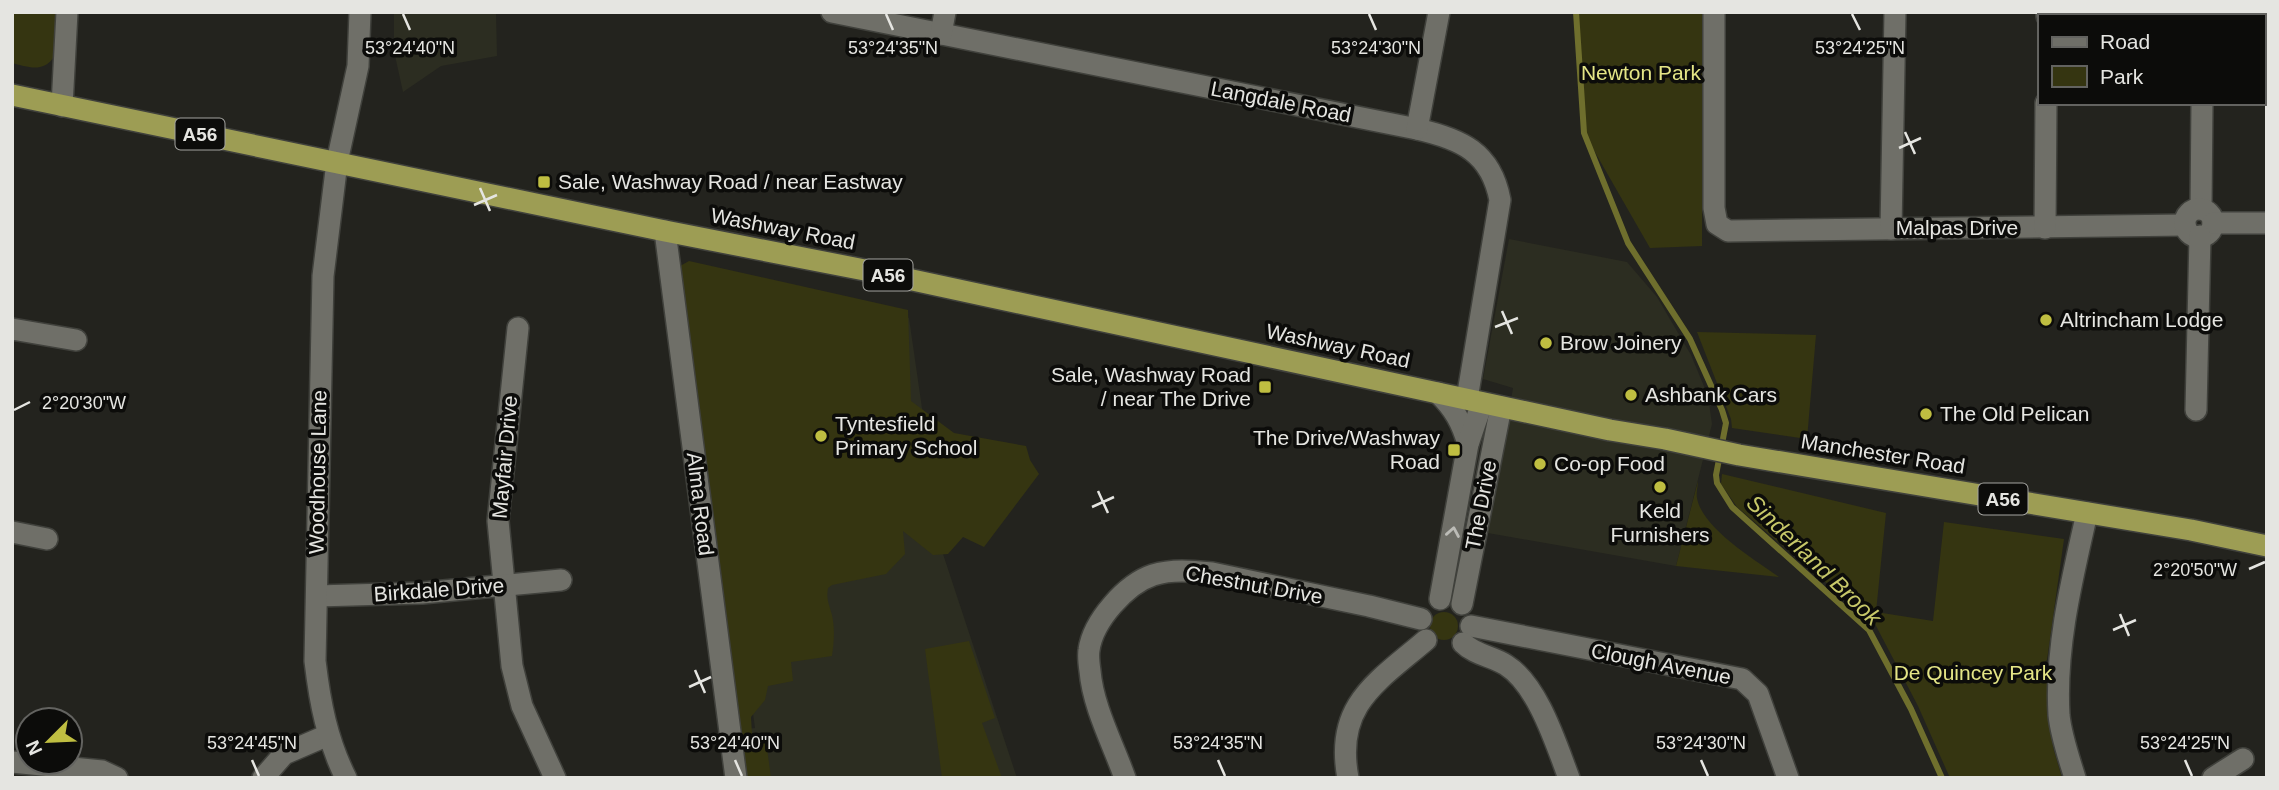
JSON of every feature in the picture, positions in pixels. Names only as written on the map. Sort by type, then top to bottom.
[{"type":"highway","name":"Washway Road","points":[[12,95],[894,276],[1483,403],[1739,455]]},
{"type":"highway","name":"Manchester Road","points":[[1739,455],[2191,530],[2267,546]]},
{"type":"street","points":[[62,106],[67,12]]},
{"type":"street","name":"Woodhouse Lane","points":[[346,778],[328,735],[321,708],[315,661],[318,416],[323,276],[337,163],[358,66],[360,12]]},
{"type":"street","name":"Langdale Road","points":[[832,12],[1417,129],[1444,135],[1462,143],[1478,154],[1490,170],[1500,200],[1483,403]]},
{"type":"street","points":[[941,34],[945,12]]},
{"type":"street","points":[[1417,129],[1439,12]]},
{"type":"street","name":"Malpas Drive","points":[[1714,12],[1714,208],[1717,224],[1728,230],[2045,228],[2267,223]]},
{"type":"street","points":[[1891,229],[1895,12]]},
{"type":"street","points":[[2045,228],[2046,105]]},
{"type":"street","points":[[2196,410],[2202,105]]},
{"type":"street","name":"Alma Road","points":[[665,231],[736,778]]},
{"type":"street","name":"Mayfair Drive","points":[[518,328],[498,521],[512,666],[522,706],[555,778]]},
{"type":"street","points":[[12,330],[76,340]]},
{"type":"street","name":"The Drive","points":[[1438,393],[1455,412],[1463,426],[1468,444]]},
{"type":"street","name":"The Drive","points":[[1440,599],[1468,444],[1483,403]]},
{"type":"street","name":"The Drive","points":[[1462,604],[1483,403]]},
{"type":"street","points":[[2075,778],[2059,717],[2060,673],[2067,596],[2087,513]]},
{"type":"street","points":[[12,533],[47,539]]},
{"type":"street","name":"Chestnut Drive","points":[[1125,778],[1095,696],[1089,650],[1101,621],[1114,602],[1130,587],[1151,576],[1186,570],[1212,573],[1369,606],[1423,630]]},
{"type":"street","name":"Birkdale Drive","points":[[317,596],[422,593],[561,580]]},
{"type":"street","points":[[1348,778],[1343,752],[1347,730],[1361,699],[1423,630],[1427,606],[1440,599],[1455,600],[1468,610],[1469,650],[1506,665],[1519,677],[1544,718],[1569,778]]},
{"type":"street","points":[[1423,630],[1437,648],[1444,649],[1457,647],[1467,634]]},
{"type":"street","name":"Clough Avenue","points":[[1467,634],[1742,680],[1758,694],[1788,778]]},
{"type":"street","points":[[263,778],[284,754],[328,735]]},
{"type":"street","points":[[2213,778],[2242,759]]},
{"type":"street","points":[[12,762],[102,771],[117,778]]},
{"type":"shaded area","points":[[394,12],[496,12],[497,56],[441,66],[403,92],[394,51]]},
{"type":"shaded area","points":[[1509,239],[1627,262],[1657,297],[1691,355],[1708,396],[1712,424],[1676,566],[1488,533],[1513,388],[1483,379]]},
{"type":"shaded area","name":"Tyntesfield Primary School","points":[[694,269],[909,318],[943,554],[1017,778],[755,778],[748,729],[755,728]]},
{"type":"green space","points":[[12,12],[56,12],[58,44],[53,59],[47,64],[34,68],[12,63]]},
{"type":"green space","name":"Newton Park","points":[[1576,12],[1703,12],[1702,246],[1650,248],[1584,133]]},
{"type":"green space","name":"Tyntesfield Primary School","points":[[689,261],[908,310],[911,401],[954,433],[1026,446],[1030,460],[1039,474],[984,547],[963,537],[948,554],[933,555],[903,531],[905,554],[886,574],[828,588],[834,625],[832,656],[791,662],[793,681],[768,686],[765,700],[751,717],[752,734],[765,733],[771,778],[744,778],[680,266]]},
{"type":"green space","points":[[1697,332],[1816,335],[1807,439],[1732,428],[1731,419]]},
{"type":"green space","name":"De Quincey Park","points":[[1722,474],[1886,513],[1876,612],[1933,621],[1944,522],[2064,539],[2047,660],[2039,666],[2038,675],[2047,680],[2053,747],[2062,778],[1950,778],[1918,706],[1875,624],[1737,507],[1721,484]]},
{"type":"green space","points":[[1698,481],[1697,498],[1709,521],[1731,542],[1779,577],[1676,566]]},
{"type":"green space","points":[[1444,612],[1454,616],[1458,626],[1454,636],[1444,640],[1434,636],[1430,626],[1434,616]]},
{"type":"green space","points":[[969,641],[995,718],[982,723],[1002,778],[942,778],[925,649]]},
{"type":"waterway","name":"Sinderland Brook","points":[[1576,12],[1584,133],[1628,243],[1690,339],[1722,410],[1726,423],[1716,475],[1717,483],[1732,507],[1869,630],[1911,709],[1942,778]]},
{"type":"place","name":"Sale, Washway Road / near Eastway","points":[[544,182]]},
{"type":"place","name":"Altrincham Lodge","points":[[2046,320]]},
{"type":"place","name":"Brow Joinery","points":[[1546,343]]},
{"type":"place","name":"Sale, Washway Road / near The Drive","points":[[1265,387]]},
{"type":"place","name":"Ashbank Cars","points":[[1631,395]]},
{"type":"place","name":"The Old Pelican","points":[[1926,414]]},
{"type":"place","name":"Tyntesfield Primary School","points":[[821,436]]},
{"type":"place","name":"The Drive/Washway Road","points":[[1454,450]]},
{"type":"place","name":"Co-op Food","points":[[1540,464]]},
{"type":"place","name":"Keld Furnishers","points":[[1660,487]]}]
